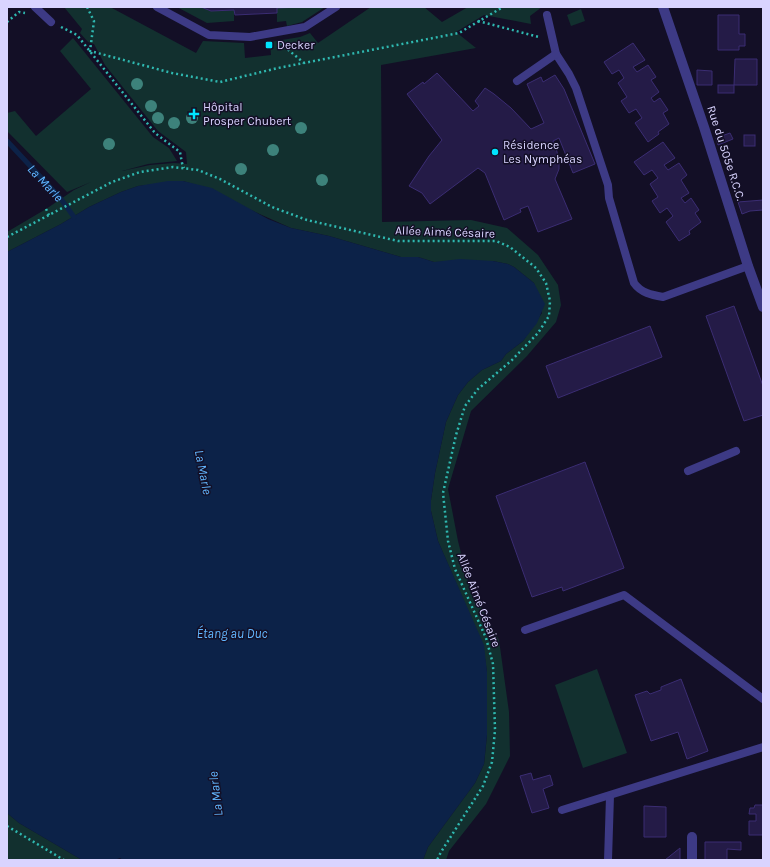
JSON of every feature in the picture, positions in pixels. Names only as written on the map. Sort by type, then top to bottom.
[{"type":"street","name":"Rue du 505e R.C.C.","points":[[663,7],[704,127],[748,266],[763,307]]},
{"type":"street","points":[[692,837],[692,860]]},
{"type":"lane","points":[[35,7],[51,22]]},
{"type":"lane","points":[[157,7],[209,35],[250,37],[305,27],[336,7]]},
{"type":"lane","points":[[547,15],[556,54],[576,88],[608,185],[609,198],[634,283],[638,288],[653,296],[663,297],[748,266]]},
{"type":"lane","points":[[517,81],[556,54]]},
{"type":"lane","points":[[688,471],[736,451]]},
{"type":"lane","points":[[525,630],[624,596],[763,699]]},
{"type":"lane","points":[[562,810],[763,747]]},
{"type":"lane","points":[[608,860],[610,796]]},
{"type":"path","points":[[87,7],[94,21],[90,51]]},
{"type":"path","points":[[90,51],[172,73],[220,82],[304,63],[459,33],[502,7]]},
{"type":"path","points":[[7,22],[19,12],[26,14]]},
{"type":"path","points":[[478,21],[553,40]]},
{"type":"path","points":[[51,22],[77,35],[155,133],[180,152],[184,169]]},
{"type":"path","points":[[269,34],[304,63]]},
{"type":"path","name":"Allée Aimé Césaire","points":[[7,238],[112,182],[140,172],[174,168],[198,170],[220,179],[272,207],[307,220],[398,241],[496,241],[510,247],[536,268],[546,283],[550,301],[549,316],[538,334],[512,360],[478,389],[464,406],[443,493],[448,541],[454,569],[486,638],[493,664],[495,730],[492,762],[483,786],[437,860]]},
{"type":"path","points":[[46,210],[49,215]]},
{"type":"path","points":[[7,826],[64,860]]},
{"type":"green space","name":"Hôpital Prosper Chubert","points":[[64,7],[110,7],[196,53],[203,41],[244,43],[245,58],[271,55],[270,42],[300,37],[310,33],[318,43],[371,7],[424,7],[442,22],[468,7],[542,7],[530,16],[531,24],[484,15],[456,32],[476,48],[381,65],[382,222],[471,220],[507,228],[538,255],[558,285],[561,305],[556,322],[527,356],[471,411],[448,489],[458,541],[469,585],[499,640],[509,712],[510,756],[486,804],[449,851],[446,860],[423,860],[428,847],[475,783],[484,764],[487,735],[487,672],[483,645],[438,541],[431,511],[435,473],[446,422],[458,395],[468,382],[482,370],[501,361],[506,354],[523,341],[542,313],[534,283],[508,264],[493,261],[434,262],[418,257],[401,257],[329,236],[291,228],[193,184],[183,181],[138,186],[121,192],[89,207],[61,224],[7,252],[7,232],[46,209],[74,190],[91,182],[67,192],[7,131],[7,113],[15,111],[36,136],[91,89],[60,51],[73,38],[153,137],[169,148],[177,161],[148,164],[122,171],[150,165],[174,163],[187,164],[186,152],[158,131],[105,65],[94,44],[88,42],[80,33],[82,29]]},
{"type":"green space","points":[[177,7],[201,7],[211,11],[234,10],[234,21],[207,23]]},
{"type":"green space","points":[[325,7],[302,22],[287,26],[286,21],[277,22],[277,8]]},
{"type":"green space","points":[[581,9],[585,21],[571,26],[567,15]]},
{"type":"green space","points":[[597,669],[627,753],[583,768],[555,685]]},
{"type":"green space","points":[[7,813],[19,823],[82,860],[7,860]]},
{"type":"water","name":"Étang au Duc","points":[[168,181],[183,181],[212,188],[268,219],[291,228],[329,236],[401,257],[418,257],[434,262],[460,259],[493,261],[508,264],[534,283],[545,304],[537,323],[523,341],[506,354],[501,361],[482,370],[468,382],[458,395],[446,422],[435,473],[431,511],[438,541],[484,645],[487,672],[487,735],[484,764],[475,783],[428,847],[423,860],[123,860],[120,858],[114,860],[82,860],[19,823],[7,813],[7,252],[61,224],[89,207],[121,192],[138,186]]},
{"type":"building","points":[[201,7],[301,7],[277,8],[277,13],[235,15],[234,10],[211,11]]},
{"type":"building","points":[[718,15],[739,15],[739,34],[745,34],[745,46],[739,46],[739,50],[718,50]]},
{"type":"building","points":[[633,43],[645,60],[633,67],[637,72],[648,65],[656,77],[651,80],[659,92],[651,98],[654,102],[660,98],[668,110],[663,113],[669,124],[648,142],[635,123],[642,118],[636,109],[629,113],[621,101],[627,97],[618,83],[624,78],[619,70],[612,74],[604,62]]},
{"type":"building","points":[[735,59],[757,59],[757,85],[734,85]]},
{"type":"building","points":[[697,70],[712,71],[712,85],[697,85]]},
{"type":"building","name":"Résidence Les Nymphéas","points":[[437,73],[473,111],[479,106],[475,101],[485,88],[511,108],[531,129],[544,123],[527,84],[541,77],[543,82],[555,75],[564,89],[595,164],[573,173],[559,138],[553,141],[559,160],[559,169],[555,179],[572,219],[538,232],[528,206],[520,209],[521,212],[504,220],[485,173],[478,168],[430,204],[422,193],[409,186],[429,156],[442,140],[407,94],[423,82],[424,84]]},
{"type":"building","points":[[718,85],[734,85],[734,93],[718,93]]},
{"type":"building","points":[[730,133],[733,139],[718,145],[716,138]]},
{"type":"building","points":[[744,135],[755,135],[755,146],[744,146]]},
{"type":"building","points":[[663,142],[675,158],[664,165],[668,170],[679,163],[687,175],[681,180],[689,193],[681,198],[685,203],[691,198],[699,210],[695,213],[701,222],[689,231],[690,234],[679,241],[666,222],[673,216],[667,208],[660,213],[652,201],[658,197],[650,184],[658,178],[652,170],[644,175],[634,162]]},
{"type":"building","points":[[763,200],[763,210],[750,211],[742,214],[738,202]]},
{"type":"building","points":[[734,306],[763,386],[763,415],[744,421],[706,316]]},
{"type":"building","points":[[650,326],[662,357],[558,398],[546,366]]},
{"type":"building","points":[[585,462],[624,568],[563,591],[562,587],[532,597],[496,496]]},
{"type":"building","points":[[681,679],[708,751],[687,759],[678,732],[651,741],[635,695],[647,691],[650,694],[661,690],[661,687]]},
{"type":"building","points":[[531,773],[533,780],[550,775],[553,785],[543,789],[549,808],[532,813],[520,776]]},
{"type":"building","points":[[755,805],[763,805],[763,835],[749,835],[749,821],[756,821],[756,814],[749,814],[750,808],[754,808]]},
{"type":"building","points":[[644,806],[666,807],[666,837],[644,837]]},
{"type":"building","points":[[705,842],[741,842],[741,850],[727,849],[727,860],[705,860]]},
{"type":"building","points":[[680,848],[680,860],[665,860]]},
{"type":"waterway","name":"La Marle","points":[[7,141],[61,199],[74,217]]},
{"type":"place","name":"Decker","points":[[269,45]]},
{"type":"place","name":"Hôpital Prosper Chubert","points":[[194,114]]},
{"type":"place","name":"Résidence Les Nymphéas","points":[[495,152]]}]
